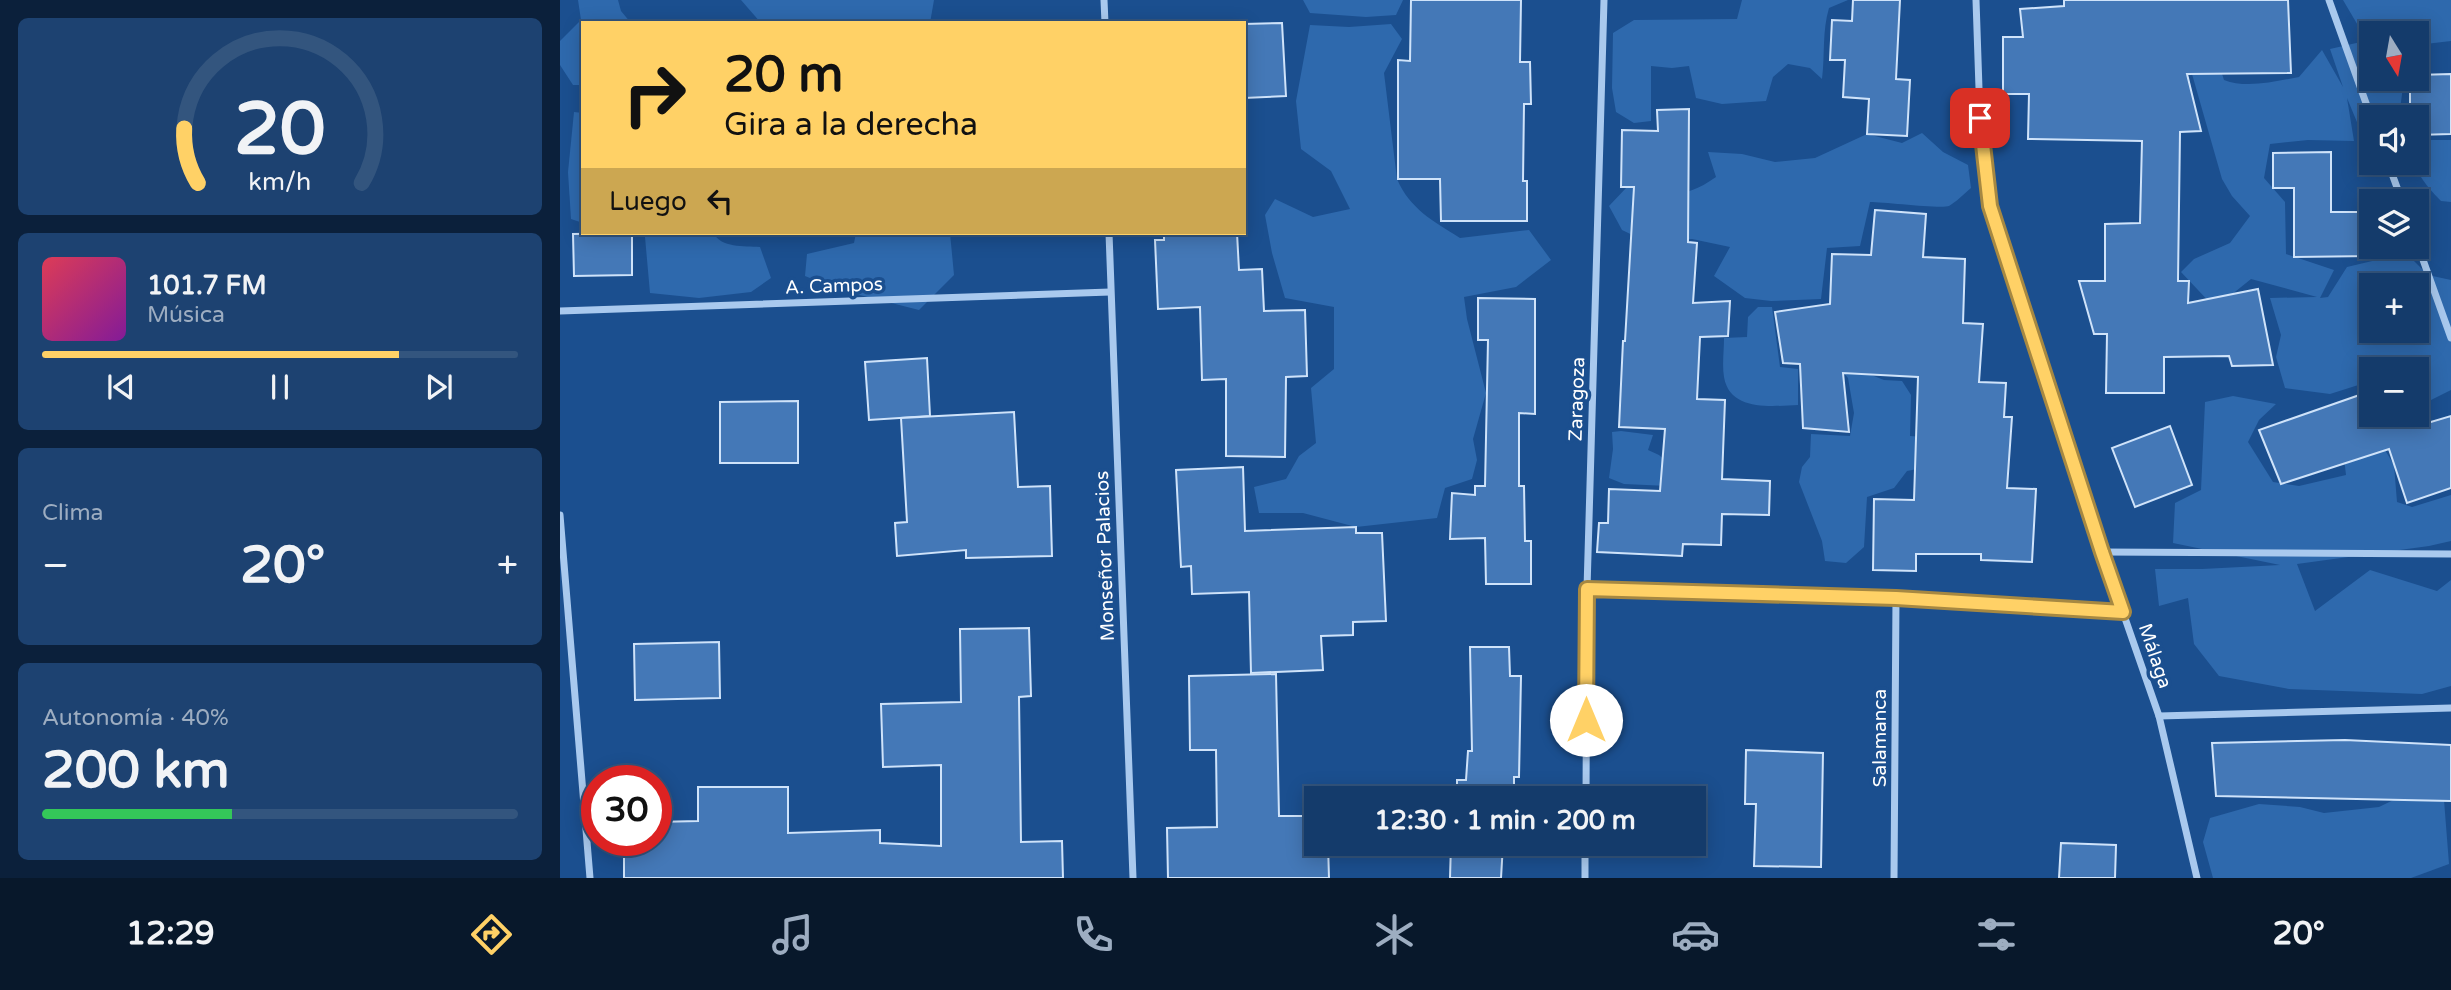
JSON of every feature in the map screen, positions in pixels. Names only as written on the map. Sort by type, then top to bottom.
[{"type":"street","points":[[1104,0],[1105,21]]},
{"type":"street","name":"Zaragoza","points":[[1586,786],[1587,589],[1604,0]]},
{"type":"street","name":"Málaga","points":[[1976,0],[1980,118],[1990,206],[2102,552],[2159,716],[2197,878]]},
{"type":"street","points":[[2329,0],[2367,105]]},
{"type":"street","name":"Monseñor Palacios","points":[[1109,235],[1133,878]]},
{"type":"street","points":[[2423,259],[2451,338]]},
{"type":"street","name":"A. Campos","points":[[560,311],[1110,292]]},
{"type":"street","points":[[560,515],[590,878]]},
{"type":"street","points":[[2102,552],[2451,554]]},
{"type":"street","points":[[1587,589],[1896,598],[2123,612]]},
{"type":"street","name":"Salamanca","points":[[1895,878],[1896,598]]},
{"type":"street","points":[[2159,716],[2451,708]]},
{"type":"street","points":[[1585,856],[1585,878]]},
{"type":"shaded area","points":[[578,0],[618,0],[621,11],[629,21],[581,21],[581,85],[573,85],[560,65],[560,41],[581,20]]},
{"type":"shaded area","points":[[741,0],[934,0],[930,21],[759,21]]},
{"type":"shaded area","points":[[1303,0],[1403,0],[1396,15],[1366,17],[1310,13]]},
{"type":"shaded area","points":[[1742,0],[1848,0],[1829,8],[1822,79],[1810,68],[1788,64],[1773,77],[1766,101],[1722,104],[1696,98],[1689,66],[1651,66],[1651,121],[1634,123],[1616,112],[1612,88],[1613,33],[1634,20],[1737,19]]},
{"type":"shaded area","points":[[2343,0],[2451,0],[2451,41],[2429,44],[2429,21],[2359,21],[2359,27]]},
{"type":"shaded area","points":[[1391,24],[1402,39],[1384,73],[1397,179],[1402,189],[1423,213],[1460,238],[1529,230],[1551,260],[1516,287],[1464,297],[1486,393],[1473,439],[1477,460],[1472,479],[1445,488],[1437,518],[1356,527],[1303,513],[1259,513],[1254,487],[1286,479],[1299,456],[1316,443],[1311,388],[1334,369],[1334,307],[1285,298],[1265,215],[1275,199],[1313,217],[1350,209],[1331,171],[1301,149],[1296,101],[1310,25],[1349,27]]},
{"type":"shaded area","points":[[2359,42],[2359,91],[2402,91],[2401,105],[2359,105],[2359,127],[2347,98],[2354,141],[2308,140],[2270,144],[2264,178],[2285,202],[2286,254],[2334,270],[2320,298],[2328,297],[2347,267],[2381,259],[2412,259],[2426,273],[2359,273],[2359,343],[2429,343],[2429,275],[2451,280],[2451,390],[2429,401],[2429,357],[2359,357],[2359,385],[2330,394],[2285,388],[2276,357],[2281,335],[2270,298],[2317,297],[2251,279],[2215,308],[2181,272],[2194,259],[2230,243],[2250,216],[2232,196],[2222,179],[2190,67],[2216,55],[2224,80],[2242,84],[2262,83],[2299,77],[2322,50],[2343,87],[2330,49]]},
{"type":"shaded area","points":[[574,112],[581,113],[581,222],[571,219],[568,172]]},
{"type":"shaded area","points":[[1922,133],[1943,152],[1968,165],[1971,188],[1949,206],[1870,202],[1860,246],[1827,248],[1821,299],[1771,301],[1745,298],[1714,276],[1730,247],[1692,239],[1647,242],[1622,230],[1609,206],[1627,187],[1673,194],[1704,185],[1716,177],[1708,152],[1742,154],[1775,162],[1815,158],[1867,134],[1902,143]]},
{"type":"shaded area","points":[[2429,140],[2451,140],[2451,202],[2441,201],[2420,175],[2429,175]]},
{"type":"shaded area","points":[[715,235],[727,244],[760,247],[771,278],[751,292],[699,298],[650,293],[645,237]]},
{"type":"shaded area","points":[[856,235],[950,235],[954,275],[919,310],[840,290],[805,276],[807,254],[854,243]]},
{"type":"shaded area","points":[[1758,307],[1772,307],[1780,367],[1798,369],[1798,405],[1765,406],[1743,402],[1728,388],[1723,372],[1724,338],[1747,337],[1748,317]]},
{"type":"shaded area","points":[[1833,360],[1884,380],[1902,381],[1911,395],[1910,436],[1923,437],[1933,466],[1907,471],[1894,488],[1867,497],[1864,547],[1846,563],[1825,561],[1822,541],[1799,482],[1802,467],[1810,457],[1811,434],[1850,436],[1854,413],[1848,378]]},
{"type":"shaded area","points":[[2233,396],[2276,404],[2259,420],[2248,442],[2273,482],[2299,486],[2346,475],[2342,440],[2373,430],[2394,465],[2397,502],[2412,507],[2451,495],[2451,541],[2297,564],[2315,611],[2370,570],[2437,591],[2451,580],[2451,686],[2422,694],[2289,689],[2219,676],[2194,644],[2188,598],[2159,606],[2155,569],[2280,565],[2173,543],[2175,503],[2201,490],[2205,402]]},
{"type":"shaded area","points":[[1612,432],[1653,435],[1648,450],[1669,464],[1668,486],[1624,484],[1609,478],[1613,449]]},
{"type":"shaded area","points":[[2412,791],[2444,800],[2449,864],[2411,878],[2213,878],[2203,842],[2210,818],[2259,804],[2300,807],[2324,813],[2379,807]]},
{"type":"building","points":[[1411,0],[1521,0],[1520,62],[1530,62],[1531,104],[1524,104],[1523,181],[1527,181],[1527,221],[1441,221],[1440,179],[1398,179],[1398,60],[1410,61]]},
{"type":"building","points":[[1853,0],[1900,0],[1896,79],[1910,80],[1907,136],[1867,134],[1869,99],[1843,97],[1845,60],[1830,60],[1832,20],[1852,21]]},
{"type":"building","points":[[2064,0],[2288,0],[2291,73],[2187,74],[2201,131],[2180,132],[2178,281],[2189,281],[2188,303],[2258,289],[2273,365],[2232,366],[2229,356],[2164,357],[2164,393],[2106,393],[2107,334],[2094,334],[2079,281],[2105,281],[2105,224],[2140,223],[2142,141],[2028,139],[2029,94],[2003,94],[2003,37],[2023,37],[2020,9],[2064,6]]},
{"type":"building","points":[[1282,23],[1286,96],[1246,98],[1246,24]]},
{"type":"building","points":[[2451,74],[2451,134],[2429,135],[2429,105],[2410,105],[2410,91],[2429,91],[2429,75]]},
{"type":"building","points":[[1689,109],[1688,242],[1697,243],[1693,303],[1730,301],[1728,336],[1700,337],[1697,399],[1725,400],[1722,479],[1770,481],[1769,515],[1722,514],[1721,545],[1683,544],[1682,556],[1597,552],[1599,523],[1608,523],[1609,489],[1660,491],[1665,429],[1619,427],[1634,187],[1621,187],[1622,130],[1658,131],[1657,110]]},
{"type":"building","points":[[2331,152],[2331,212],[2359,212],[2359,256],[2294,257],[2294,188],[2273,188],[2273,153]]},
{"type":"building","points":[[1875,210],[1926,214],[1923,257],[1965,259],[1963,323],[1983,324],[1979,382],[2006,383],[2004,417],[2012,417],[2007,488],[2036,489],[2032,562],[1981,560],[1981,554],[1916,554],[1916,571],[1873,570],[1874,499],[1914,500],[1918,377],[1843,373],[1849,432],[1803,428],[1800,364],[1783,363],[1775,312],[1830,304],[1832,254],[1871,255]]},
{"type":"building","points":[[573,234],[632,235],[632,275],[574,276]]},
{"type":"building","points":[[1164,235],[1237,235],[1239,270],[1262,269],[1264,311],[1305,310],[1307,376],[1286,377],[1285,457],[1226,456],[1226,379],[1202,380],[1200,307],[1158,309],[1155,240],[1164,240]]},
{"type":"building","points":[[1478,298],[1535,299],[1535,414],[1519,413],[1519,486],[1524,486],[1525,541],[1531,541],[1531,584],[1486,584],[1485,538],[1450,539],[1452,493],[1475,495],[1475,486],[1485,486],[1488,340],[1478,340]]},
{"type":"building","points":[[927,358],[930,416],[869,420],[865,362]]},
{"type":"building","points":[[2359,395],[2359,427],[2429,427],[2429,423],[2451,416],[2451,488],[2407,503],[2389,449],[2281,484],[2259,430]]},
{"type":"building","points":[[798,401],[798,463],[720,463],[720,402]]},
{"type":"building","points":[[1014,412],[1018,487],[1050,486],[1052,556],[966,558],[966,550],[897,556],[895,523],[907,522],[901,418]]},
{"type":"building","points":[[2170,426],[2192,485],[2135,507],[2112,448]]},
{"type":"building","points":[[1243,467],[1245,531],[1356,527],[1356,533],[1382,533],[1386,621],[1353,622],[1353,635],[1321,636],[1323,670],[1251,673],[1249,592],[1192,594],[1191,566],[1181,567],[1176,470]]},
{"type":"building","points":[[1029,628],[1031,696],[1019,697],[1021,842],[1062,841],[1063,878],[624,878],[624,856],[672,856],[672,822],[698,821],[698,787],[788,787],[788,833],[880,830],[880,843],[941,846],[941,765],[883,767],[881,704],[961,702],[960,629]]},
{"type":"building","points":[[719,642],[720,698],[635,700],[634,644]]},
{"type":"building","points":[[1470,647],[1509,647],[1510,676],[1521,676],[1519,777],[1514,777],[1514,786],[1457,786],[1457,780],[1466,780],[1468,751],[1472,751]]},
{"type":"building","points":[[1276,674],[1279,816],[1304,816],[1304,856],[1328,856],[1329,878],[1168,878],[1167,828],[1217,827],[1216,750],[1190,750],[1189,676]]},
{"type":"building","points":[[2345,740],[2451,745],[2451,801],[2216,796],[2212,743]]},
{"type":"building","points":[[1746,750],[1823,753],[1821,867],[1754,866],[1756,804],[1745,804]]},
{"type":"building","points":[[2061,843],[2116,845],[2115,878],[2059,878]]},
{"type":"building","points":[[1451,856],[1502,856],[1501,878],[1450,878]]},
{"type":"route","points":[[1586,720],[1587,589],[1896,598],[2123,612],[1990,206],[1980,118]]}]
